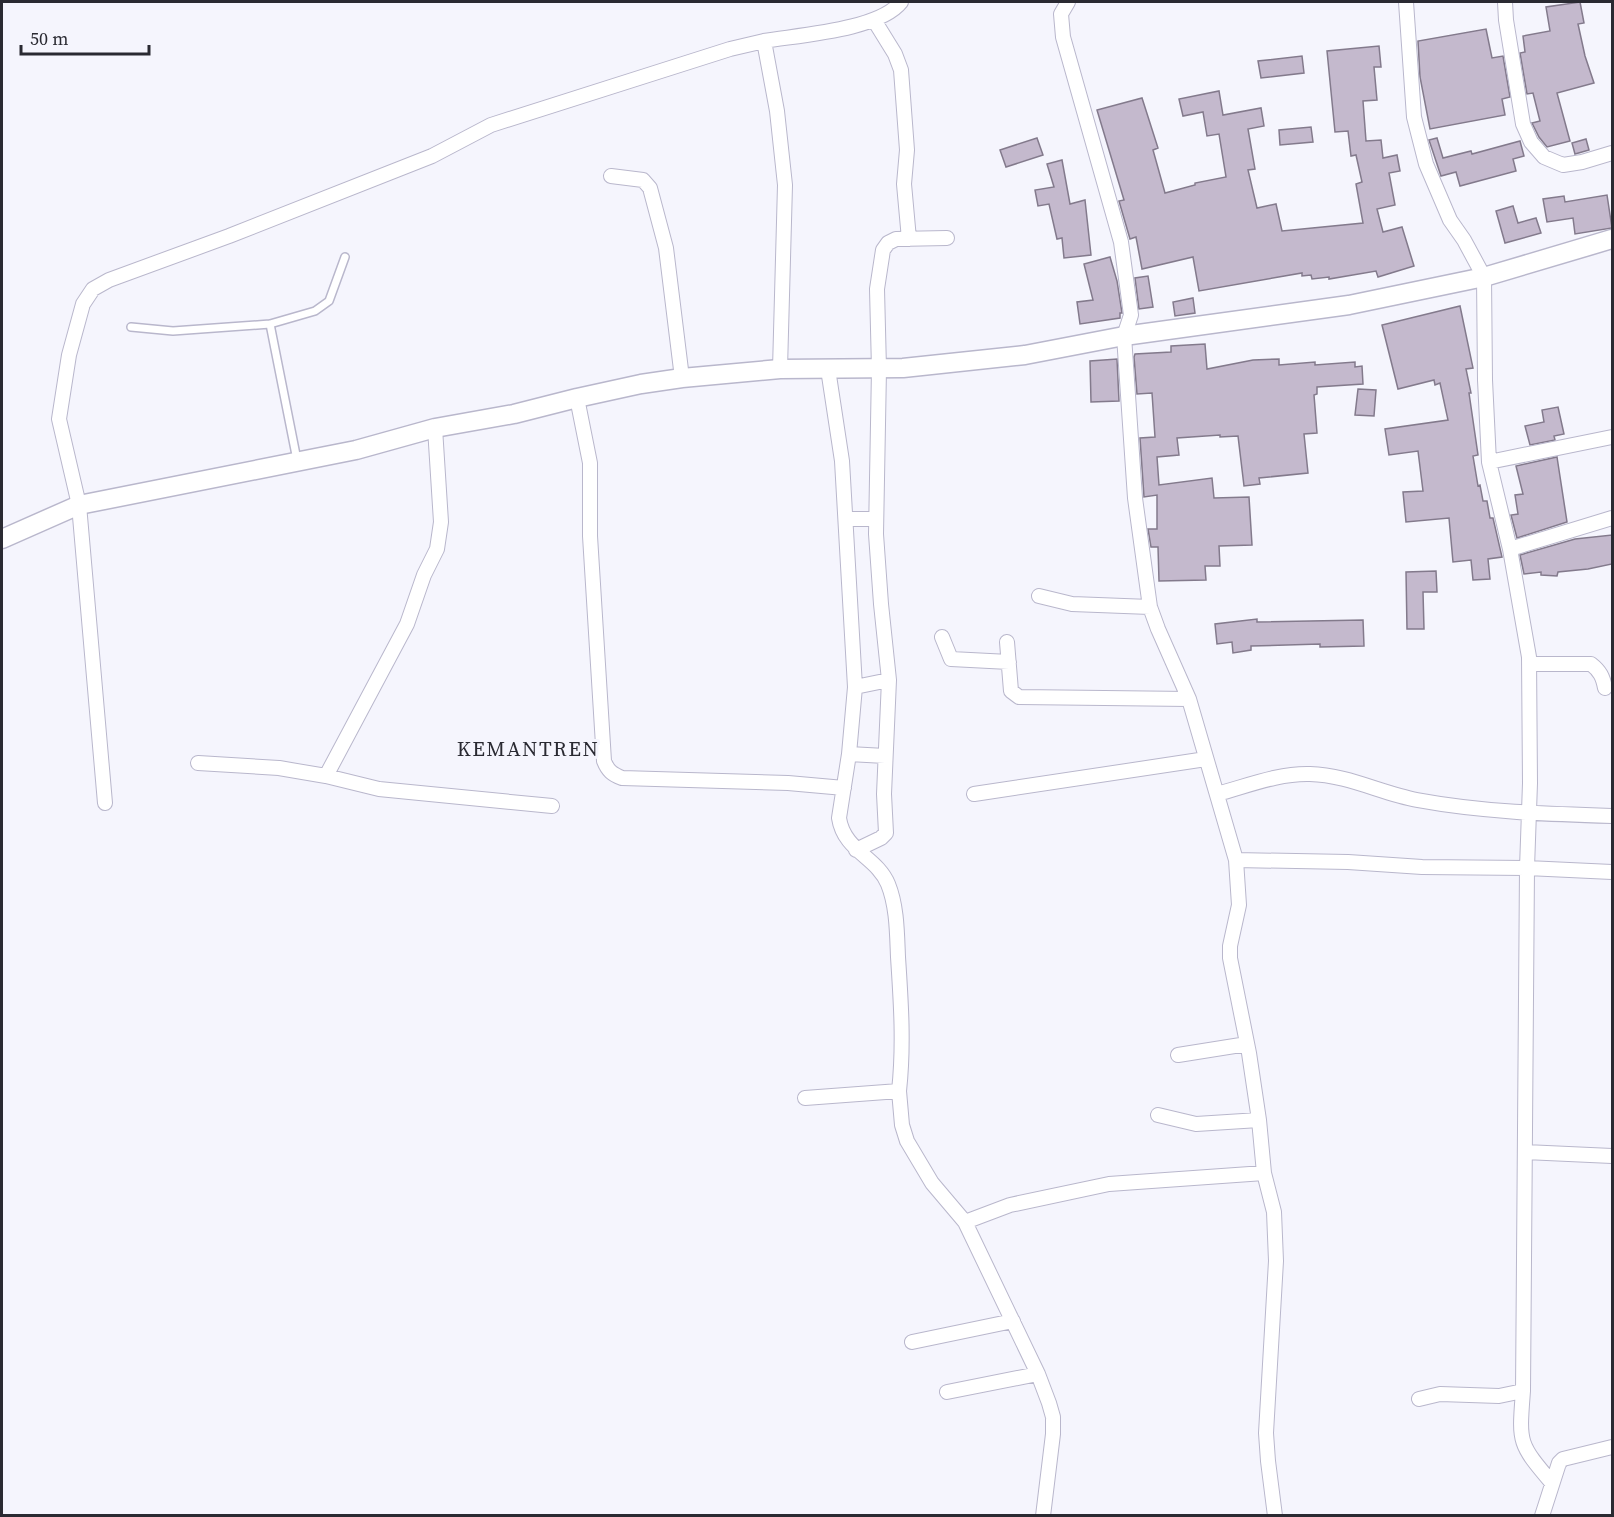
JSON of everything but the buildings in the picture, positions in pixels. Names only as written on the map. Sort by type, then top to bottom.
[{"type":"street","points":[[105,802],[78,505],[59,419],[69,355],[83,304],[93,289],[109,280],[230,236],[432,156],[491,125],[730,49],[874,20],[895,9],[901,2]]},
{"type":"street","points":[[1068,2],[1061,14],[1063,37],[1121,242],[1131,315],[1124,336],[1135,498],[1150,607],[1189,699],[1236,860],[1239,905],[1230,946],[1230,958],[1247,1044],[1259,1120],[1264,1173],[1271,1194],[1275,1226],[1276,1260],[1266,1433],[1275,1515]]},
{"type":"street","points":[[1406,2],[1414,117],[1426,164],[1450,220],[1484,277],[1489,462],[1510,549],[1529,664],[1530,783],[1527,868],[1521,1441],[1530,1458],[1552,1483]]},
{"type":"street","points":[[1505,2],[1523,124],[1531,142],[1544,157],[1563,165],[1612,153]]},
{"type":"street","points":[[874,20],[895,54],[901,70],[907,150],[904,184],[909,239]]},
{"type":"street","points":[[764,41],[777,111],[785,184],[780,369]]},
{"type":"street","points":[[611,176],[643,180],[650,188],[666,248],[682,378]]},
{"type":"street","points":[[861,847],[881,838],[886,833],[882,755],[885,682],[872,519],[879,369],[877,289],[883,250],[888,243],[896,239],[947,238]]},
{"type":"street","points":[[2,538],[78,505],[356,450],[435,428],[514,414],[641,384],[780,369],[879,369],[1024,355],[1124,336],[1349,305],[1484,277],[1612,239]]},
{"type":"street","points":[[840,369],[842,461],[850,519],[859,687],[854,754],[844,788],[839,818],[841,828],[861,847],[889,885],[897,928],[902,1040],[899,1091],[902,1125],[907,1142],[932,1183],[968,1220],[1038,1374],[1053,1417],[1050,1469],[1043,1515]]},
{"type":"street","points":[[577,398],[590,463],[592,588],[604,761],[608,770],[612,775],[622,778],[788,783],[844,788]]},
{"type":"street","points":[[326,776],[407,624],[423,575],[437,549],[441,522],[435,428]]},
{"type":"street","points":[[1489,462],[1612,437]]},
{"type":"street","points":[[1510,549],[1612,518]]},
{"type":"street","points":[[850,519],[872,519]]},
{"type":"street","points":[[1039,596],[1072,604],[1150,607]]},
{"type":"street","points":[[942,637],[951,659],[1009,662]]},
{"type":"street","points":[[1007,642],[1011,691],[1019,697],[1189,699]]},
{"type":"street","points":[[1529,664],[1590,664],[1598,669],[1603,677],[1605,688]]},
{"type":"street","points":[[859,687],[885,682]]},
{"type":"street","points":[[854,754],[882,755]]},
{"type":"street","points":[[974,794],[1206,759]]},
{"type":"street","points":[[198,763],[279,768],[326,776],[379,789],[552,806]]},
{"type":"street","points":[[1217,794],[1288,775],[1309,774],[1340,777],[1399,796],[1432,802],[1528,814],[1612,816]]},
{"type":"street","points":[[1236,860],[1612,872]]},
{"type":"street","points":[[1178,1055],[1247,1044]]},
{"type":"street","points":[[806,1098],[899,1091]]},
{"type":"street","points":[[1158,1115],[1196,1124],[1259,1120]]},
{"type":"street","points":[[1525,1152],[1612,1156]]},
{"type":"street","points":[[968,1220],[987,1212],[1037,1198],[1109,1184],[1264,1173]]},
{"type":"street","points":[[912,1342],[1013,1321]]},
{"type":"street","points":[[947,1392],[1038,1374]]},
{"type":"street","points":[[1419,1399],[1440,1394],[1499,1396],[1523,1390]]},
{"type":"street","points":[[1542,1515],[1559,1463],[1563,1459],[1612,1447]]},
{"type":"lane","points":[[131,327],[173,331],[270,324],[315,311],[329,301],[345,257]]},
{"type":"lane","points":[[270,324],[298,462]]},
{"type":"district","name":"KEMANTREN","points":[[528,748]]}]
